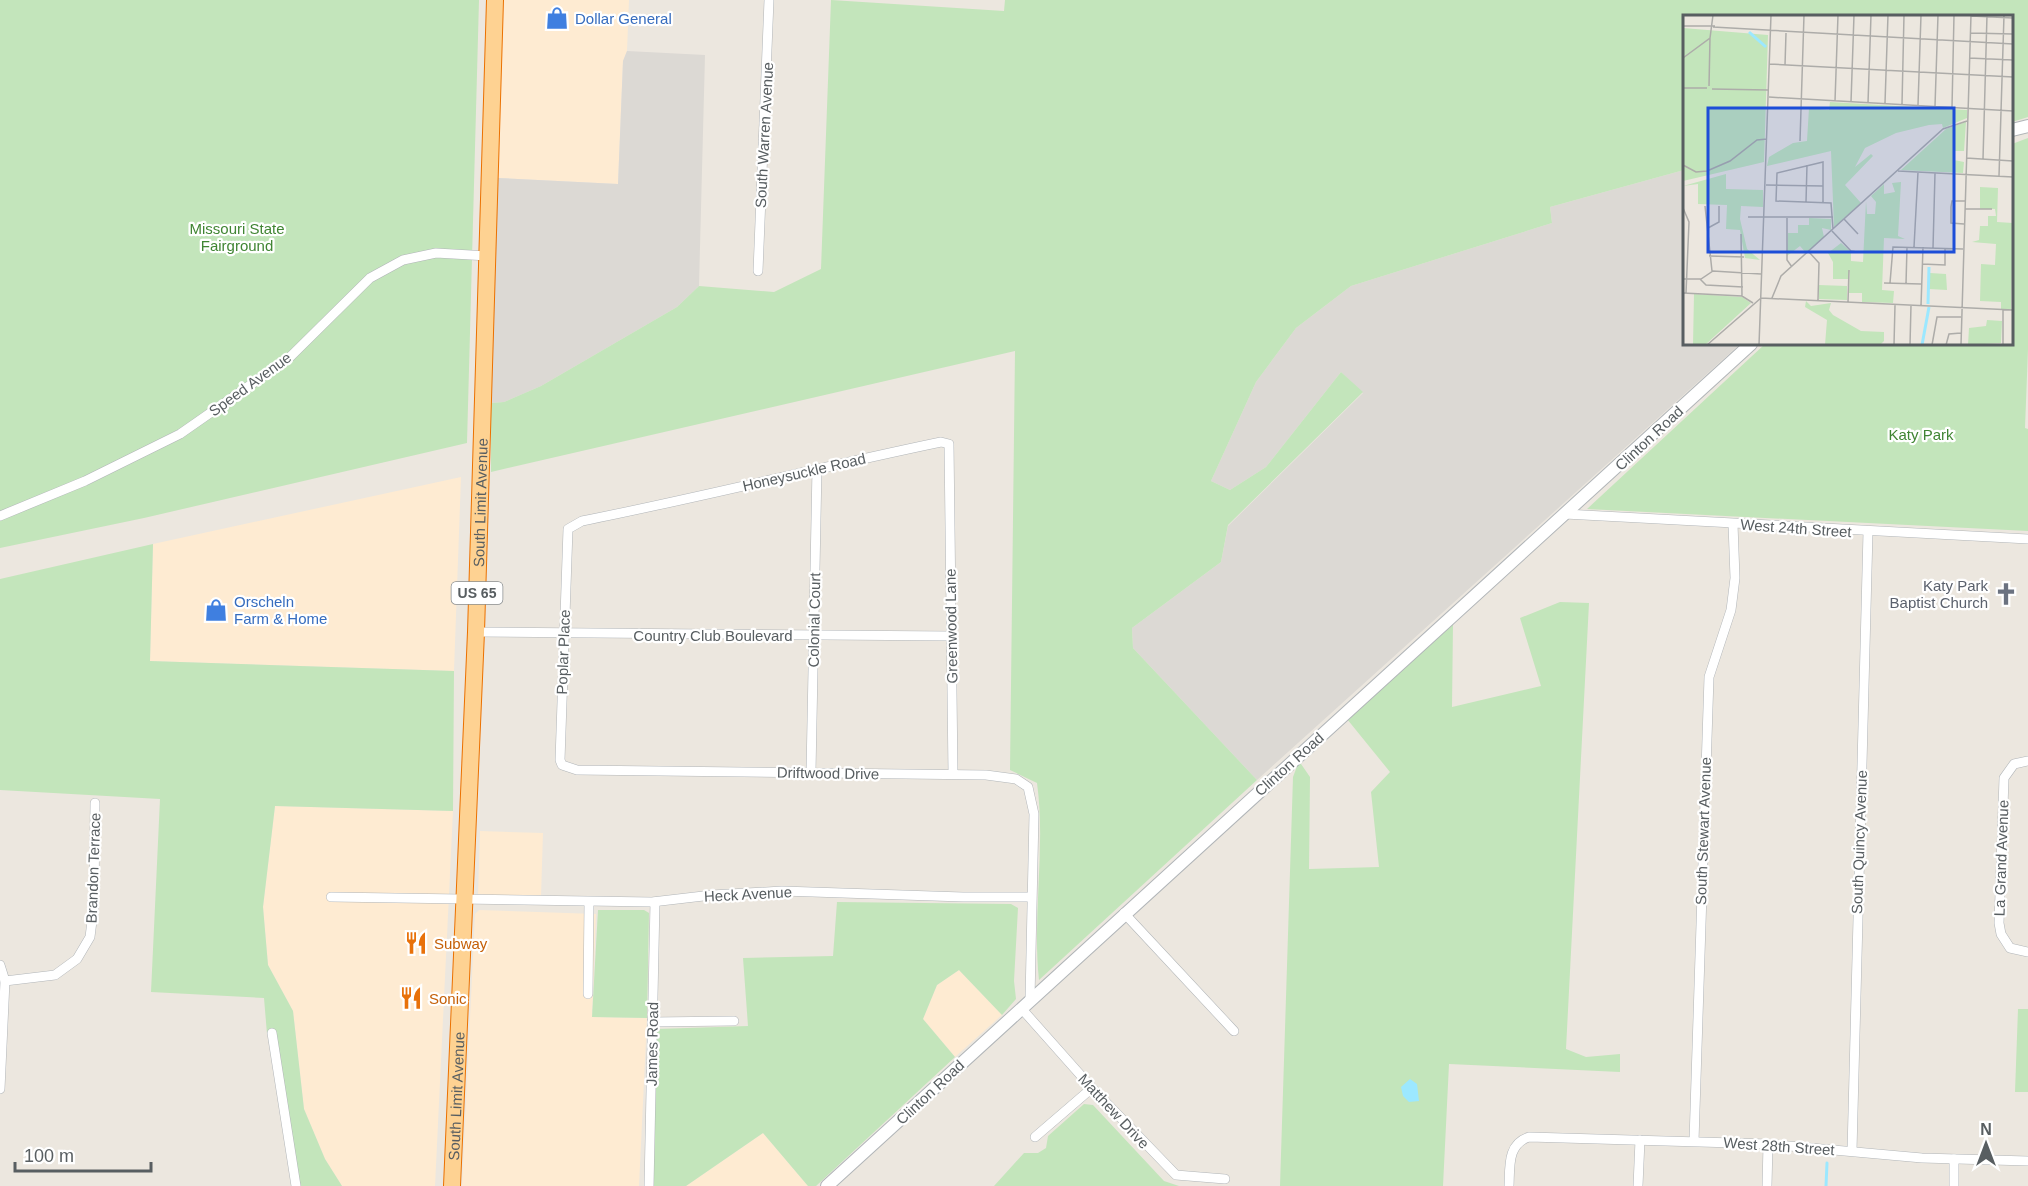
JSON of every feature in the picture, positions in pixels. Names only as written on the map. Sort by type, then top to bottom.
[{"type":"highway","name":"South Limit Avenue","points":[[452,1186],[476,632],[495,0]]},
{"type":"street","name":"South Warren Avenue","points":[[758,270],[769,0]]},
{"type":"street","points":[[2013,130],[2028,126]]},
{"type":"street","name":"Speed Avenue","points":[[0,516],[85,482],[180,434],[289,358],[370,278],[403,260],[436,253],[488,256]]},
{"type":"street","name":"Clinton Road","points":[[834,1184],[1124,913],[1750,345]]},
{"type":"street","name":"Honeysuckle Road","points":[[624,512],[817,468],[946,442],[950,449],[950,479]]},
{"type":"street","name":"Colonial Court","points":[[811,772],[817,468]]},
{"type":"street","name":"Greenwood Lane","points":[[950,479],[953,774]]},
{"type":"street","name":"Poplar Place","points":[[624,512],[574,523],[568,529],[560,760],[562,765],[577,770],[632,771]]},
{"type":"street","name":"West 24th Street","points":[[1565,514],[2028,539]]},
{"type":"street","name":"South Stewart Avenue","points":[[1694,1142],[1709,678],[1731,610],[1735,578],[1733,524]]},
{"type":"street","name":"South Quincy Avenue","points":[[1852,1151],[1868,532]]},
{"type":"street","name":"Country Club Boulevard","points":[[476,632],[951,636]]},
{"type":"street","name":"La Grand Avenue","points":[[2028,761],[2014,764],[2004,778],[1999,923],[2001,934],[2010,948],[2028,952]]},
{"type":"street","name":"Driftwood Drive","points":[[632,771],[1005,776],[1022,782],[1031,794],[1034,814],[1031,897]]},
{"type":"street","name":"Brandon Terrace","points":[[5,981],[55,975],[77,958],[90,937],[94,905],[95,803]]},
{"type":"street","name":"Heck Avenue","points":[[331,897],[590,903],[655,902],[782,891],[1031,897]]},
{"type":"street","points":[[1025,1004],[1031,897]]},
{"type":"street","name":"James Road","points":[[649,1186],[655,902]]},
{"type":"street","points":[[588,994],[590,903]]},
{"type":"street","points":[[1124,913],[1234,1031]]},
{"type":"street","points":[[0,965],[5,981],[0,1089]]},
{"type":"street","name":"Matthew Drive","points":[[1025,1004],[1092,1088],[1176,1175],[1225,1179]]},
{"type":"street","points":[[652,1022],[734,1021]]},
{"type":"street","points":[[272,1033],[296,1186]]},
{"type":"street","points":[[1035,1137],[1092,1088]]},
{"type":"street","name":"West 28th Street","points":[[1509,1186],[1512,1152],[1515,1144],[1529,1137],[1768,1144],[1954,1159],[2028,1161]]},
{"type":"street","points":[[1638,1186],[1640,1140]]},
{"type":"street","points":[[1767,1186],[1768,1144]]},
{"type":"street","points":[[1954,1159],[1954,1186]]},
{"type":"shaded area","points":[[503,0],[629,0],[627,51],[623,61],[618,184],[498,178]]},
{"type":"shaded area","points":[[627,51],[705,55],[699,286],[677,307],[541,386],[504,402],[491,403],[498,178],[618,184],[623,61]]},
{"type":"shaded area","points":[[1683,170],[1683,345],[1739,345],[1257,780],[1133,648],[1132,628],[1221,562],[1228,526],[1363,393],[1341,372],[1266,467],[1230,490],[1211,481],[1256,382],[1296,328],[1351,286],[1552,223],[1550,207]]},
{"type":"shaded area","points":[[461,477],[454,671],[150,661],[153,544]]},
{"type":"shaded area","points":[[275,806],[453,811],[435,1186],[342,1186],[325,1159],[304,1109],[293,1011],[268,965],[263,907]]},
{"type":"shaded area","points":[[480,831],[543,833],[541,896],[482,898],[478,894]]},
{"type":"shaded area","points":[[479,910],[596,914],[592,1017],[647,1018],[639,1186],[462,1186],[475,914]]},
{"type":"shaded area","points":[[959,970],[1002,1015],[955,1057],[923,1019],[937,985]]},
{"type":"shaded area","points":[[763,1133],[808,1186],[686,1186]]},
{"type":"green space","name":"Missouri State Fairground","points":[[0,0],[479,0],[467,443],[144,518],[0,548]]},
{"type":"green space","points":[[831,0],[1004,11],[1005,0],[2028,0],[2028,117],[2013,122],[2013,15],[1683,15],[1683,170],[1550,207],[1552,223],[1351,286],[1296,328],[1256,382],[1211,481],[1230,490],[1266,467],[1341,372],[1363,392],[1228,525],[1221,562],[1132,628],[1133,648],[1257,780],[1039,980],[1037,931],[1040,832],[1037,783],[1010,770],[1015,351],[491,472],[491,403],[504,402],[541,386],[677,307],[699,286],[774,292],[821,269]]},
{"type":"green space","name":"Katy Park","points":[[2028,138],[2028,349],[2025,428],[2028,429],[2028,531],[1587,509],[1764,345],[2013,345],[2013,144]]},
{"type":"green space","points":[[153,544],[150,661],[454,671],[453,811],[275,806],[263,907],[268,965],[293,1011],[304,1109],[325,1159],[342,1186],[297,1186],[273,1034],[267,1034],[264,998],[151,992],[160,799],[0,790],[0,579]]},
{"type":"green space","points":[[1560,602],[1589,603],[1566,1049],[1586,1057],[1620,1054],[1620,1072],[1449,1064],[1443,1186],[1280,1186],[1293,777],[1299,761],[1310,777],[1309,869],[1379,867],[1371,792],[1390,772],[1347,719],[1453,624],[1452,707],[1541,686],[1520,618]]},
{"type":"green space","points":[[837,902],[1011,904],[1018,908],[1014,981],[1016,999],[1002,1015],[959,970],[937,985],[923,1019],[955,1057],[816,1186],[808,1186],[763,1133],[686,1186],[651,1186],[657,1029],[748,1026],[743,958],[833,956]]},
{"type":"green space","points":[[598,910],[644,910],[649,913],[647,1018],[592,1017]]},
{"type":"green space","points":[[2018,1009],[2028,1009],[2028,1092],[2015,1092]]},
{"type":"green space","points":[[1084,1104],[1093,1105],[1164,1181],[1179,1186],[994,1186],[1024,1153],[1038,1153],[1046,1148],[1048,1136]]},
{"type":"water","points":[[1410,1079],[1417,1084],[1419,1101],[1409,1102],[1403,1096],[1401,1087]]},
{"type":"waterway","points":[[1826,1186],[1827,1163]]},
{"type":"place","name":"Dollar General","points":[[557,18]]},
{"type":"place","name":"Katy Park Baptist Church","points":[[2006,594]]},
{"type":"place","name":"Orscheln Farm & Home","points":[[216,610]]},
{"type":"place","name":"Subway","points":[[416,943]]},
{"type":"place","name":"Sonic","points":[[411,998]]}]
